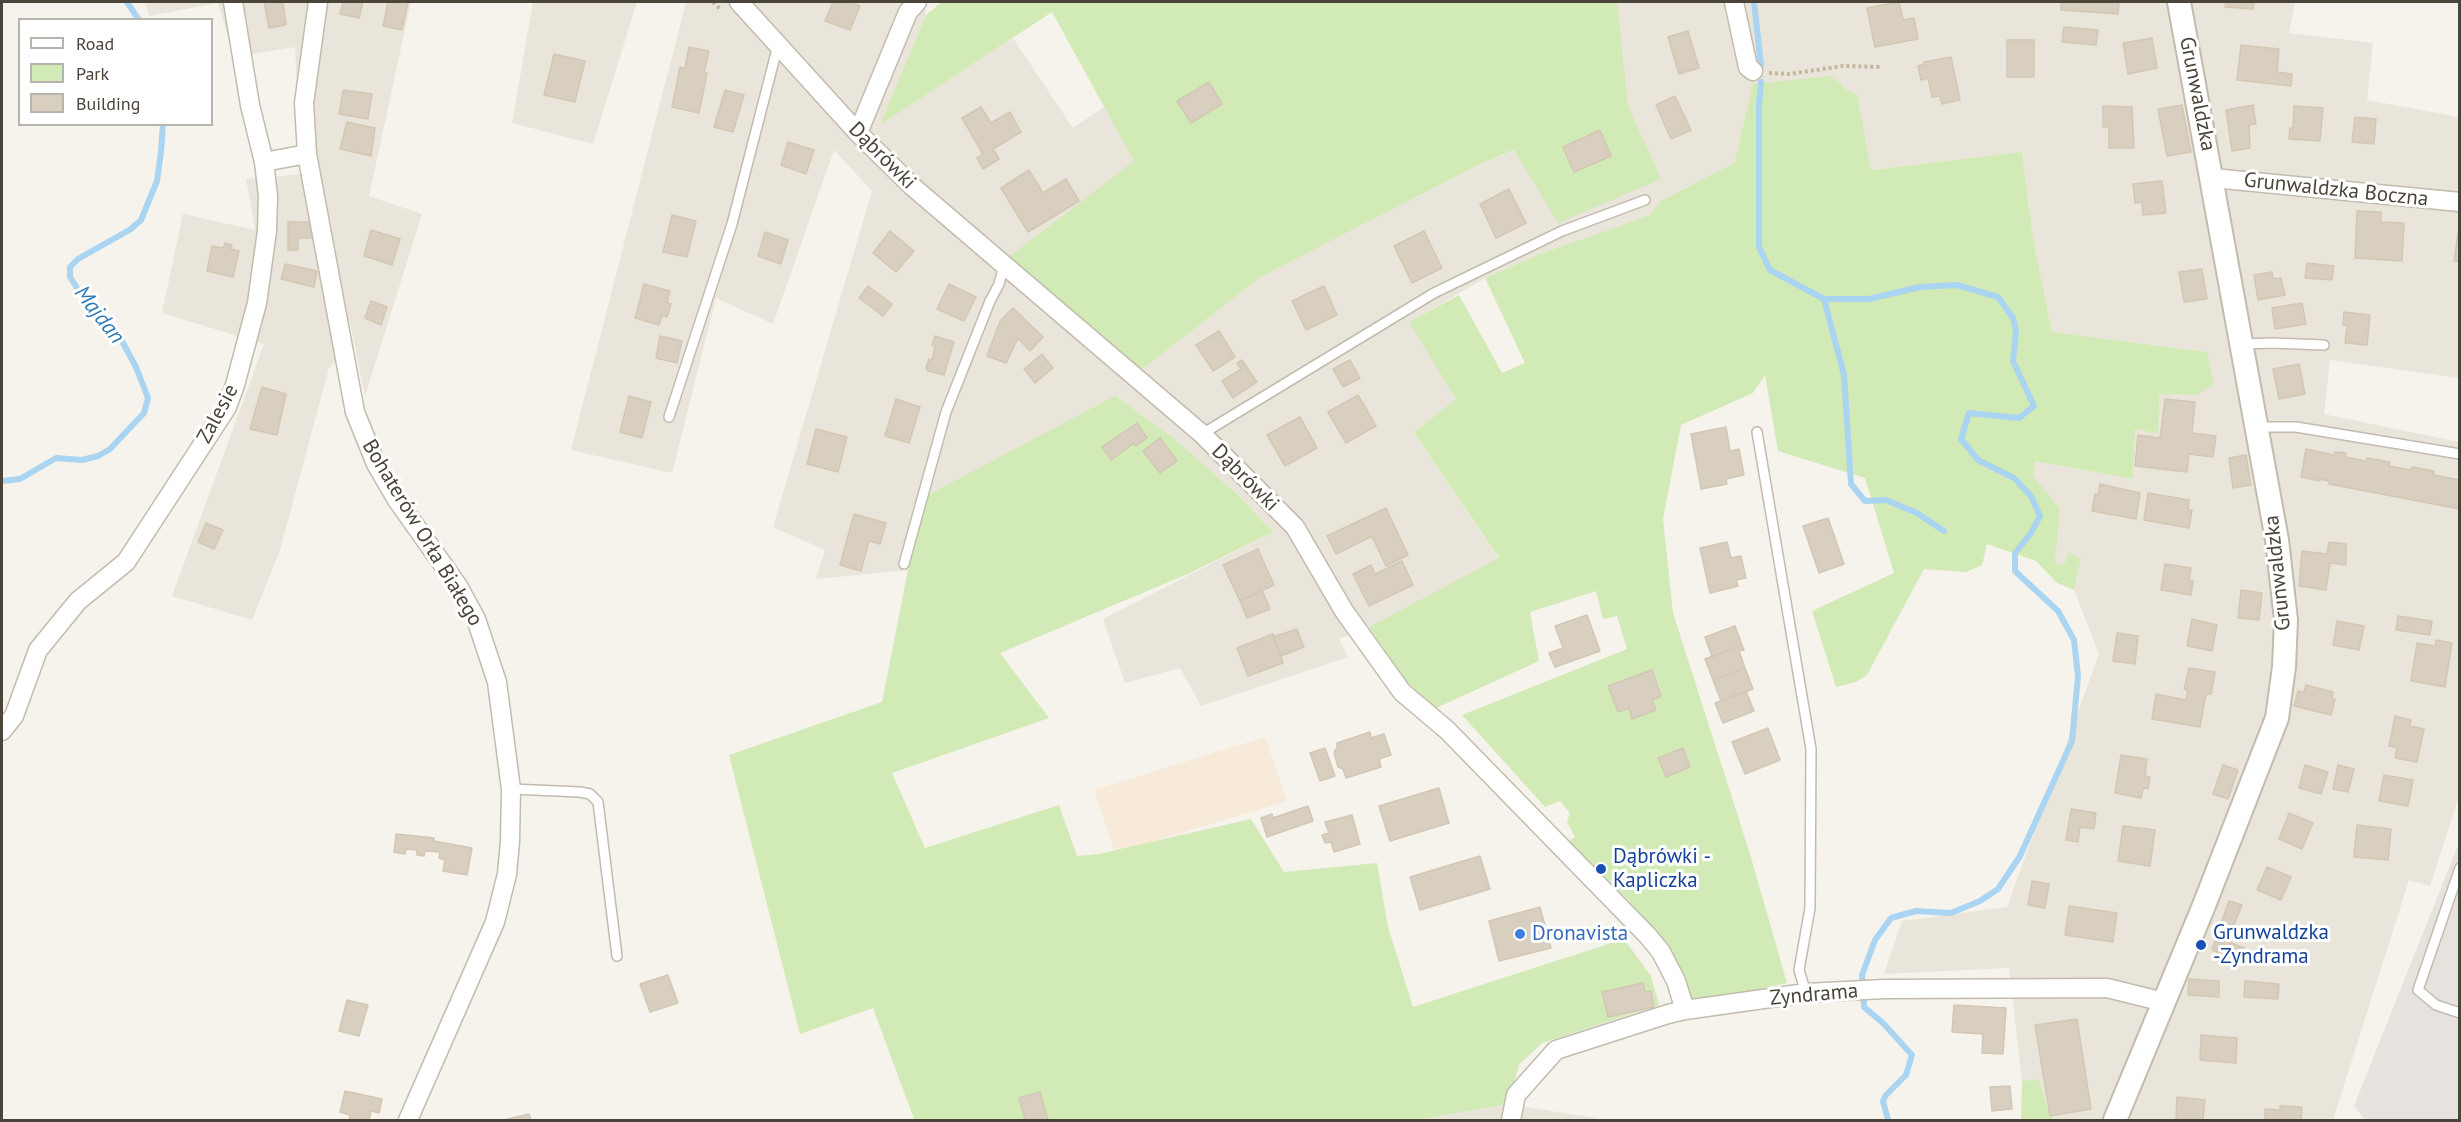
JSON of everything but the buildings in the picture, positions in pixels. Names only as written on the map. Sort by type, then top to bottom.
[{"type":"street","name":"Zalesie","points":[[2,731],[14,716],[38,650],[78,602],[126,562],[227,406],[241,366],[257,303],[267,231],[267,196],[264,162],[250,105],[233,2]]},
{"type":"street","name":"Bohaterów Orła Białego","points":[[318,2],[304,103],[307,154],[355,412],[376,464],[397,500],[458,586],[476,619],[497,682],[511,789],[507,874],[495,922],[408,1120]]},
{"type":"street","name":"Dąbrówki","points":[[739,2],[858,133],[913,187],[1202,434],[1263,498],[1295,527],[1350,619],[1402,692],[1447,730],[1648,936],[1661,952],[1676,981],[1685,1010]]},
{"type":"street","points":[[858,133],[908,12],[917,2]]},
{"type":"street","points":[[1734,2],[1748,67],[1753,71]]},
{"type":"street","name":"Grunwaldzka","points":[[2115,1120],[2203,908],[2277,718],[2284,667],[2284,596],[2277,540],[2213,178],[2179,2]]},
{"type":"street","points":[[264,162],[307,154]]},
{"type":"street","name":"Grunwaldzka Boczna","points":[[2213,178],[2460,202]]},
{"type":"street","name":"Zyndrama","points":[[1511,1120],[1516,1095],[1556,1050],[1685,1010],[1806,993],[1856,990],[2107,988],[2164,1002]]},
{"type":"lane","points":[[669,417],[732,224],[778,45]]},
{"type":"lane","points":[[1202,434],[1434,293],[1562,231],[1645,200]]},
{"type":"lane","points":[[904,564],[946,412],[990,301],[999,284],[1004,265]]},
{"type":"lane","points":[[2241,344],[2324,345]]},
{"type":"lane","points":[[2256,427],[2295,426],[2460,454]]},
{"type":"lane","points":[[1757,432],[1811,749],[1810,908],[1799,970],[1806,993]]},
{"type":"lane","points":[[511,789],[580,792],[590,794],[598,802],[617,956]]},
{"type":"lane","points":[[2460,868],[2418,990],[2436,1005],[2460,1013]]},
{"type":"path","points":[[713,2],[726,15]]},
{"type":"path","points":[[1753,71],[1789,74],[1843,66],[1882,67]]},
{"type":"shaded area","points":[[145,2],[411,2],[369,196],[422,214],[365,396],[349,318],[336,361],[329,368],[280,550],[252,620],[172,596],[264,344],[162,313],[183,214],[255,230],[246,179],[301,174],[295,47],[234,57],[218,3],[149,16]]},
{"type":"shaded area","points":[[533,2],[637,2],[593,144],[512,123]]},
{"type":"shaded area","points":[[686,2],[924,2],[926,15],[881,124],[1013,38],[1073,128],[1193,47],[1140,371],[1261,277],[1480,164],[1628,106],[1591,2],[2295,2],[2289,33],[2373,43],[2367,100],[2459,117],[2459,378],[2330,360],[2324,414],[2459,442],[2459,796],[2430,886],[2409,880],[2333,1120],[2058,1120],[2051,1118],[2039,1079],[2022,1081],[2009,968],[1884,974],[1902,921],[2007,907],[2099,654],[2074,590],[2081,559],[2064,565],[2055,563],[2060,509],[2032,476],[2035,461],[2133,479],[2135,428],[2159,393],[2197,395],[2207,352],[2052,332],[2033,238],[2022,152],[1870,170],[1857,94],[1753,84],[1734,163],[1661,201],[1650,215],[1540,254],[1485,278],[1410,322],[1456,399],[1414,432],[1499,559],[1369,627],[1339,639],[1348,657],[1201,706],[1180,668],[1125,683],[1103,619],[1273,532],[1238,495],[1176,440],[928,495],[908,570],[816,579],[825,550],[773,527],[872,191],[834,150],[773,324],[716,298],[672,473],[571,450]]},
{"type":"shaded area","points":[[1265,737],[1287,801],[1115,853],[1094,790]]},
{"type":"shaded area","points":[[2459,843],[2459,1120],[2365,1120],[2354,1106]]},
{"type":"shaded area","points":[[1508,1104],[1596,1118],[1600,1120],[1417,1120]]},
{"type":"green space","points":[[942,2],[1617,2],[1628,106],[1661,179],[1558,223],[1514,150],[1480,164],[1261,277],[1140,371],[1009,257],[1134,161],[1052,12],[880,125],[926,15]]},
{"type":"green space","points":[[1830,76],[1844,89],[1857,94],[1871,170],[2022,152],[2033,238],[2052,332],[2207,352],[2214,384],[2197,395],[2159,394],[2158,433],[2135,429],[2133,479],[2035,461],[2033,476],[2060,509],[2055,563],[2064,565],[2068,553],[2081,559],[2074,590],[2057,583],[2036,561],[1987,544],[1982,565],[1966,572],[1924,569],[1867,675],[1856,682],[1836,687],[1812,611],[1894,573],[1865,478],[1778,451],[1765,375],[1753,393],[1681,425],[1663,519],[1673,613],[1750,854],[1787,983],[1694,1003],[1668,946],[1630,902],[1569,841],[1575,837],[1567,822],[1570,813],[1560,801],[1545,807],[1462,715],[1627,649],[1617,616],[1603,619],[1596,591],[1530,612],[1539,661],[1436,708],[1406,681],[1369,627],[1499,558],[1414,432],[1456,399],[1409,322],[1459,295],[1502,373],[1525,363],[1485,278],[1540,254],[1650,215],[1661,201],[1734,163],[1753,84]]},
{"type":"green space","points":[[1115,396],[1176,440],[1238,495],[1273,532],[1190,573],[1000,653],[1049,718],[892,773],[925,848],[1059,805],[1077,856],[1099,854],[1251,819],[1284,872],[1377,863],[1388,927],[1413,1007],[1624,939],[1651,976],[1659,1005],[1542,1043],[1519,1065],[1508,1104],[1417,1120],[914,1119],[873,1008],[800,1034],[729,755],[882,702],[908,570],[928,495]]},
{"type":"green space","points":[[2039,1079],[2051,1118],[2058,1120],[2021,1120],[2022,1081]]},
{"type":"waterway","name":"Majdan","points":[[127,2],[138,18]]},
{"type":"waterway","points":[[1754,2],[1761,65]]},
{"type":"waterway","points":[[1761,82],[1759,247],[1770,270],[1824,299],[1869,299],[1920,287],[1957,285],[1998,297],[2013,318],[2016,331],[2013,361],[2034,406],[2019,418],[1969,413],[1961,439],[1978,460],[2014,478],[2031,496],[2040,516],[2031,533],[2015,553],[2015,571],[2058,611],[2074,640],[2078,676],[2072,741],[2020,856],[1998,889],[1980,901],[1951,913],[1916,911],[1891,918],[1875,940],[1862,975],[1864,1007],[1883,1023],[1912,1055],[1906,1075],[1883,1101],[1888,1120]]},
{"type":"waterway","name":"Majdan","points":[[2,481],[20,479],[56,458],[82,460],[98,456],[110,449],[144,413],[148,398],[136,367],[116,330],[87,302],[77,288],[70,277],[70,267],[78,259],[131,229],[141,220],[157,181],[163,126]]},
{"type":"waterway","points":[[1824,299],[1844,375],[1851,484],[1865,501],[1886,500],[1917,513],[1944,531]]},
{"type":"place","name":"Dąbrówki - Kapliczka","points":[[1601,869]]},
{"type":"place","name":"Dronavista","points":[[1520,934]]},
{"type":"place","name":"Grunwaldzka -Zyndrama","points":[[2201,945]]}]
